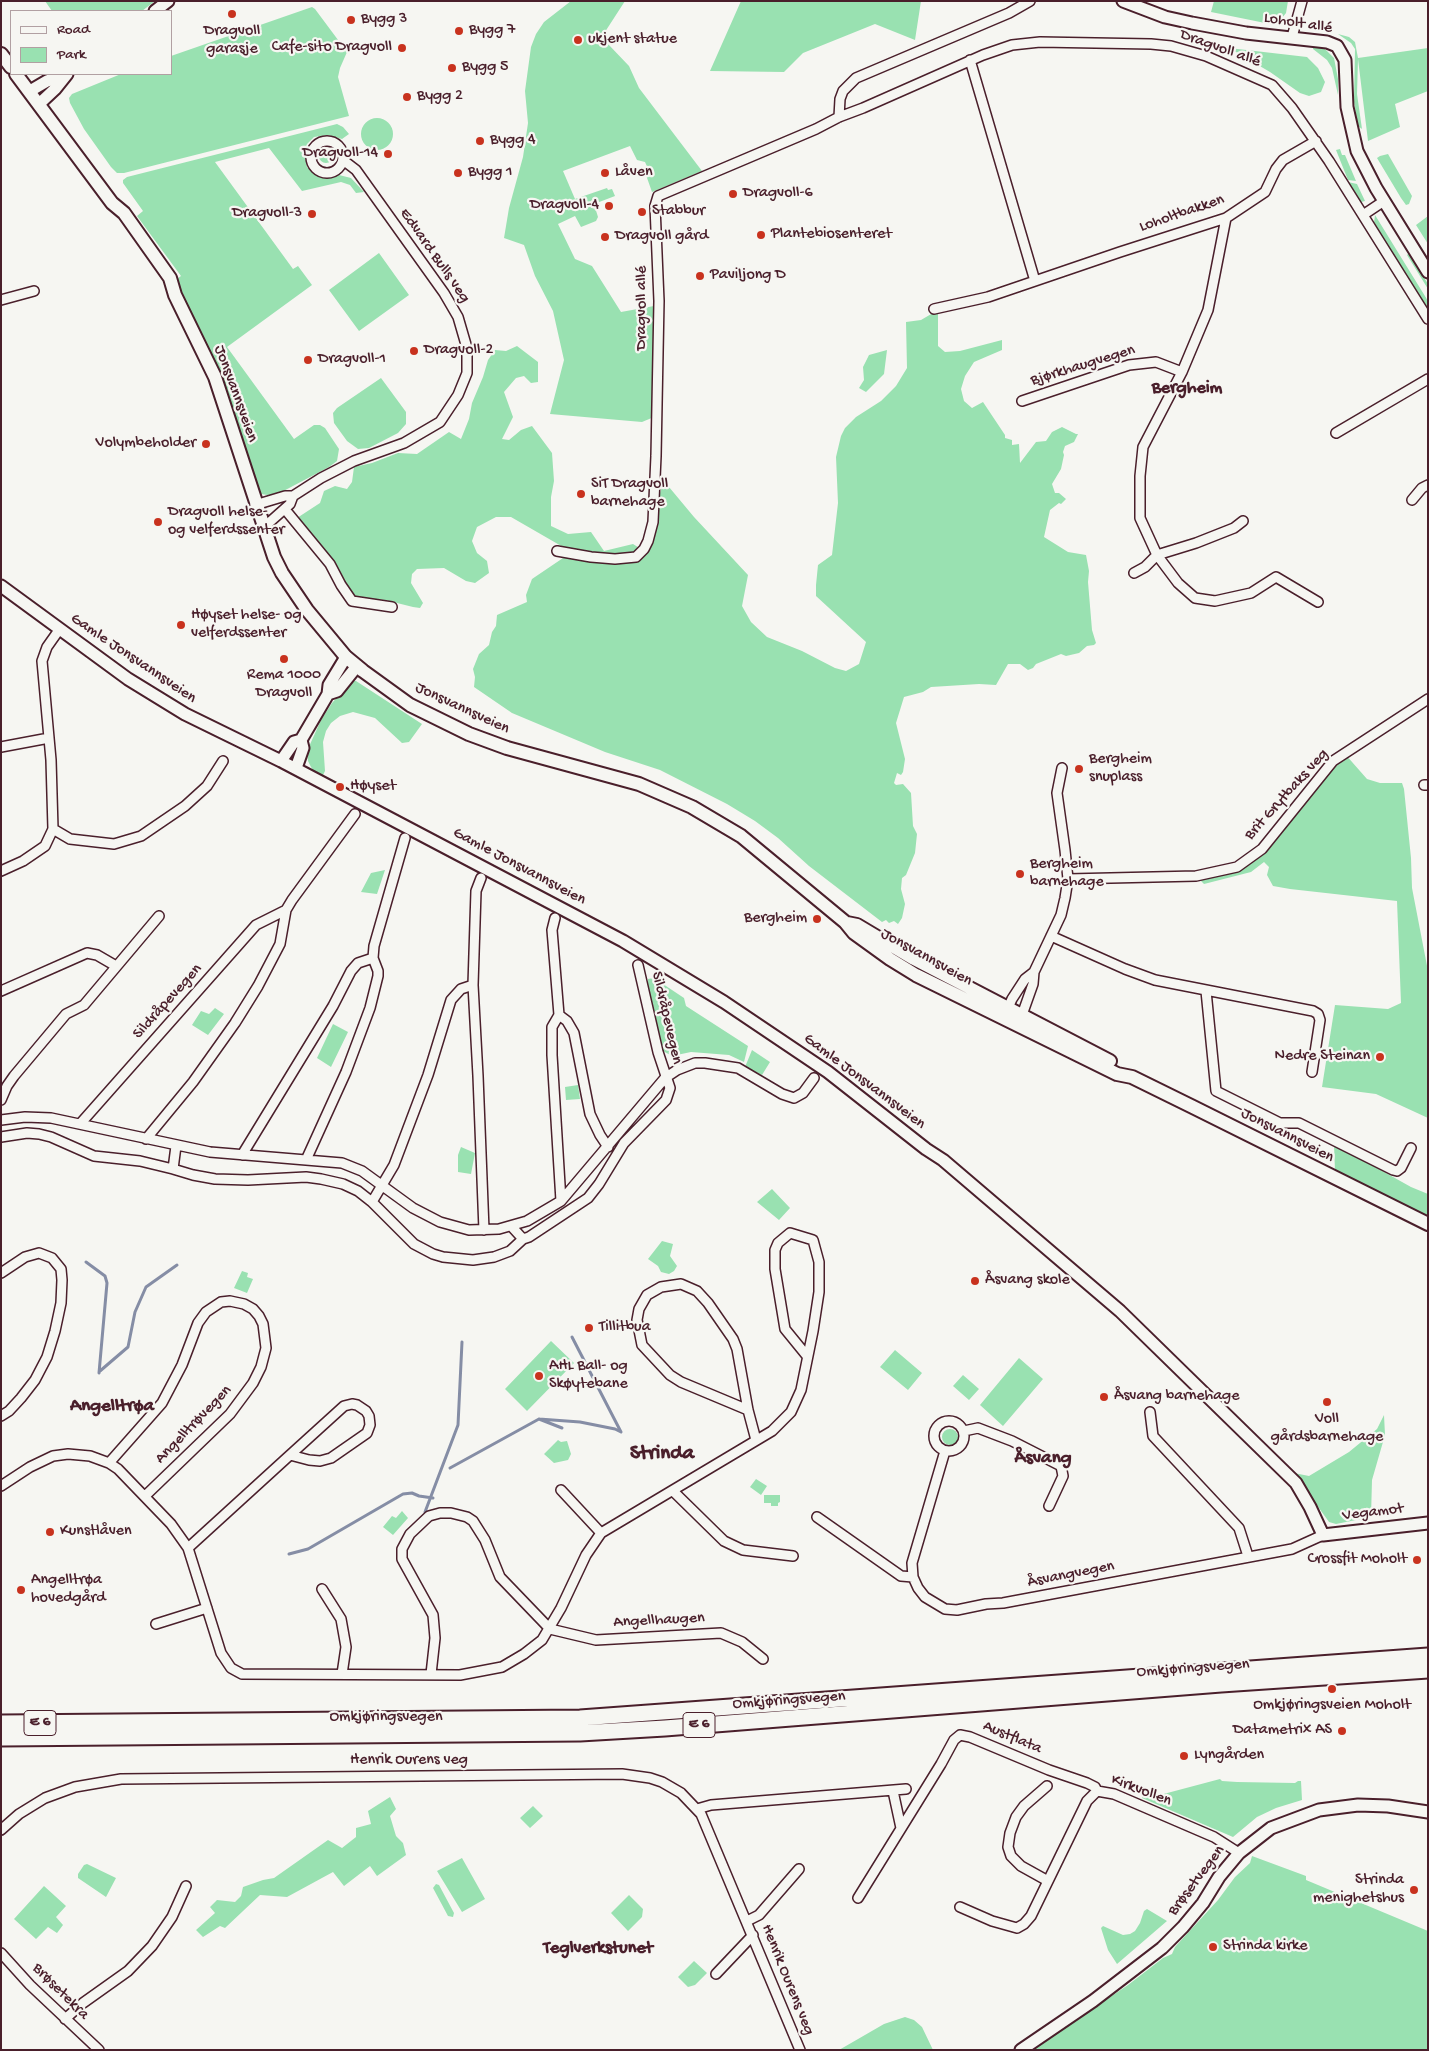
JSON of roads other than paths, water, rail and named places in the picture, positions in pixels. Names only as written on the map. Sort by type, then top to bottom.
[{"type":"highway","name":"Omkjøringsvegen","points":[[1,1738],[580,1733],[675,1727],[1394,1665],[1428,1656]]},
{"type":"highway","name":"Omkjøringsvegen","points":[[1,1723],[580,1718],[1394,1665],[1428,1670]]},
{"type":"main road","points":[[1,54],[10,66]]},
{"type":"main road","name":"Jonsvannsveien","points":[[17,75],[112,203],[117,218],[162,281],[175,295],[214,377],[255,505],[274,557],[293,592],[322,630],[346,657],[410,705],[469,734],[507,748],[639,784],[692,807],[741,836],[845,922],[854,933],[896,963],[1117,1074],[1132,1078],[1428,1224]]},
{"type":"main road","name":"Jonsvannsveien","points":[[845,922],[857,925],[914,959],[1122,1068],[1132,1078]]},
{"type":"street","points":[[156,10],[168,1]]},
{"type":"street","points":[[839,117],[840,99],[846,86],[856,78],[1009,12],[1030,1]]},
{"type":"street","name":"Loholt allé","points":[[1122,1],[1165,17],[1192,23],[1246,33],[1328,42],[1336,46],[1343,54],[1346,67],[1347,107],[1352,136],[1364,166],[1428,272]]},
{"type":"street","points":[[1292,37],[1302,1]]},
{"type":"street","name":"Dragvoll allé","points":[[557,551],[615,559],[636,557],[644,550],[648,541],[653,522],[656,465],[659,301],[655,206],[658,196],[816,129],[839,117],[970,60],[998,49],[1032,43],[1151,44],[1177,47],[1206,56],[1272,85],[1292,108],[1316,141],[1363,215]]},
{"type":"street","points":[[970,60],[1035,281]]},
{"type":"street","points":[[30,91],[47,81],[64,75]]},
{"type":"street","points":[[39,104],[66,75]]},
{"type":"street","name":"Loholtbakken","points":[[934,309],[988,297],[1226,218],[1265,192],[1276,168],[1283,160],[1316,141]]},
{"type":"street","name":"Edvard Bulls veg","points":[[255,505],[285,496],[293,496],[321,478],[354,461],[404,443],[440,422],[458,396],[467,372],[467,348],[458,317],[444,293],[356,170],[343,160]]},
{"type":"street","points":[[1384,201],[1363,215],[1428,319]]},
{"type":"street","points":[[1226,218],[1208,310],[1182,372],[1143,447],[1140,476],[1140,518],[1157,555],[1178,583],[1195,598],[1215,601],[1251,593],[1276,577],[1318,602]]},
{"type":"street","points":[[1,300],[34,291]]},
{"type":"street","name":"Bjørkhaugvegen","points":[[1022,400],[1129,365],[1156,362],[1182,372]]},
{"type":"street","points":[[1336,433],[1428,379]]},
{"type":"street","points":[[1412,500],[1422,488],[1428,485]]},
{"type":"street","name":"Edvard Bulls veg","points":[[263,528],[290,504],[293,496]]},
{"type":"street","points":[[288,513],[330,564],[341,585],[352,600],[392,607]]},
{"type":"street","points":[[1134,573],[1146,567],[1157,555],[1196,543],[1234,528],[1242,521]]},
{"type":"street","name":"Gamle Jonsvannsveien","points":[[1,586],[128,679],[185,714],[296,768],[623,941],[724,1002],[857,1093],[1010,1216],[1092,1286],[1133,1324],[1296,1483],[1323,1535]]},
{"type":"street","points":[[1,871],[23,861],[45,846],[53,828],[53,796],[42,661],[47,647],[59,630]]},
{"type":"street","points":[[281,761],[294,742],[301,740],[328,694],[329,685],[346,657]]},
{"type":"street","points":[[328,694],[337,691],[358,666]]},
{"type":"street","name":"Brit Grytbaks veg","points":[[1068,879],[1196,876],[1237,867],[1262,849],[1334,761],[1428,699]]},
{"type":"street","points":[[1,747],[49,738]]},
{"type":"street","points":[[296,768],[303,748],[301,740]]},
{"type":"street","points":[[53,828],[70,839],[114,844],[141,836],[185,806],[207,786],[223,761]]},
{"type":"street","points":[[1034,972],[1025,979],[1008,1008],[1010,1021],[1022,1015],[1033,984],[1034,972],[1061,915],[1068,879],[1066,850],[1057,793],[1062,768]]},
{"type":"street","name":"Sildråpevegen","points":[[146,1139],[197,1076],[247,1004],[280,944],[286,910],[355,814]]},
{"type":"street","points":[[306,1160],[365,1024],[378,976],[378,971],[372,958],[405,838]]},
{"type":"street","points":[[481,878],[476,891],[473,985],[484,1230]]},
{"type":"street","name":"Sildråpevegen","points":[[80,1124],[256,925],[286,910]]},
{"type":"street","points":[[1,1100],[6,1086],[66,1014],[84,1005],[159,916]]},
{"type":"street","points":[[555,918],[552,930],[559,1015],[552,1027],[554,1095],[561,1201]]},
{"type":"street","points":[[1051,936],[1141,976],[1206,991],[1281,1003],[1318,1014],[1320,1020],[1312,1072]]},
{"type":"street","points":[[1,991],[87,953],[97,955],[116,966]]},
{"type":"street","points":[[242,1155],[353,968],[362,961],[372,958]]},
{"type":"street","name":"Sildråpevegen","points":[[1,1137],[39,1134],[56,1139],[94,1156],[149,1164],[215,1179],[248,1180],[306,1177],[336,1182],[358,1191],[372,1202],[404,1235],[423,1250],[438,1256],[455,1259],[482,1259],[510,1251],[523,1239],[537,1233],[588,1198],[599,1184],[624,1143],[666,1100],[670,1088],[665,1078],[638,964]]},
{"type":"street","points":[[372,1202],[392,1172],[428,1075],[454,996],[465,987],[473,985]]},
{"type":"street","points":[[1206,991],[1216,1091],[1280,1124],[1299,1124],[1393,1170],[1397,1171],[1401,1168],[1411,1148]]},
{"type":"street","points":[[559,1015],[567,1021],[574,1033],[590,1114],[608,1147]]},
{"type":"street","name":"Sildråpevegen","points":[[1,1120],[36,1117],[80,1124],[210,1152],[337,1162],[351,1166],[383,1185],[413,1208],[440,1222],[469,1230],[484,1230],[512,1227],[539,1216],[561,1201],[665,1078],[677,1070],[695,1063],[715,1063],[746,1071],[782,1094],[794,1098],[803,1093],[814,1078]]},
{"type":"street","points":[[173,1169],[176,1146]]},
{"type":"street","points":[[512,1227],[523,1239]]},
{"type":"street","points":[[1,1486],[30,1467],[53,1456],[68,1454],[90,1456],[109,1462],[146,1496],[171,1524],[188,1548],[221,1653],[231,1668],[242,1674],[460,1675],[502,1667],[524,1654],[542,1640],[550,1629],[586,1554],[601,1533],[772,1431],[791,1412],[801,1390],[819,1292],[819,1262],[812,1240],[790,1233],[778,1243],[775,1250],[775,1269],[785,1329],[807,1356]]},
{"type":"street","points":[[1,1273],[25,1257],[39,1252],[52,1258],[61,1269],[62,1280],[61,1303],[47,1357],[35,1380],[21,1398],[9,1411],[1,1416]]},
{"type":"street","points":[[748,1410],[681,1382],[670,1375],[642,1345],[637,1320],[647,1295],[661,1287],[681,1284],[697,1291],[703,1297],[733,1339],[737,1349],[748,1410],[756,1440]]},
{"type":"street","name":"Angelltrøvegen","points":[[109,1462],[151,1417],[168,1394],[198,1324],[206,1312],[221,1302],[230,1301],[244,1304],[256,1312],[263,1324],[266,1348],[262,1366],[254,1383],[230,1414],[146,1496]]},
{"type":"street","points":[[188,1548],[290,1455],[344,1406],[357,1405],[366,1411],[369,1416],[370,1425],[367,1432],[347,1449],[332,1458],[320,1461],[290,1455]]},
{"type":"street","points":[[1150,1412],[1153,1436],[1239,1528],[1248,1556]]},
{"type":"street","points":[[945,1421],[952,1421],[959,1424],[964,1430],[965,1437],[958,1449],[952,1452],[945,1451],[939,1448],[934,1437],[939,1425],[945,1421]]},
{"type":"street","points":[[964,1430],[978,1428],[1012,1441],[1061,1466],[1063,1476],[1049,1506]]},
{"type":"street","points":[[817,1517],[901,1576],[913,1577],[912,1563],[945,1451]]},
{"type":"street","points":[[561,1490],[601,1533]]},
{"type":"street","points":[[674,1491],[724,1541],[742,1550],[792,1556]]},
{"type":"street","points":[[431,1674],[435,1638],[432,1615],[402,1559],[402,1549],[410,1534],[429,1516],[440,1513],[459,1515],[473,1521],[485,1540],[500,1577],[550,1629]]},
{"type":"street","name":"Vegamot","points":[[1323,1535],[1428,1523]]},
{"type":"street","name":"Åsvangvegen","points":[[913,1577],[918,1588],[930,1601],[945,1610],[957,1610],[1292,1549],[1323,1535]]},
{"type":"street","points":[[322,1589],[341,1619],[346,1647],[342,1674]]},
{"type":"street","points":[[156,1624],[207,1608]]},
{"type":"street","name":"Angellhaugen","points":[[550,1629],[596,1640],[720,1633],[742,1642],[763,1659]]},
{"type":"street","name":"Austflata","points":[[858,1898],[954,1740],[960,1735],[979,1740],[1049,1770],[1087,1783],[1095,1787],[1097,1791]]},
{"type":"street","name":"Henrik Ourens veg","points":[[1,1830],[19,1814],[45,1798],[75,1787],[121,1779],[622,1774],[650,1778],[662,1782],[681,1793],[697,1809],[753,1935],[800,2050]]},
{"type":"street","points":[[1047,1786],[1024,1806],[1016,1817],[1010,1832],[1008,1847],[1011,1856],[1021,1866],[1048,1881]]},
{"type":"street","points":[[697,1809],[711,1805],[906,1789]]},
{"type":"street","points":[[893,1791],[901,1828]]},
{"type":"street","name":"Kirkvollen","points":[[960,1907],[992,1921],[1017,1928],[1024,1924],[1031,1916],[1087,1801],[1097,1791],[1114,1794],[1214,1838],[1239,1853]]},
{"type":"street","name":"Brøsetvegen","points":[[1021,2050],[1101,1996],[1162,1948],[1203,1903],[1219,1877],[1239,1853],[1271,1828],[1319,1810],[1358,1805],[1388,1806],[1428,1812]]},
{"type":"street","name":"Henrik Ourens veg","points":[[746,1921],[760,1915],[798,1868]]},
{"type":"street","points":[[65,2019],[83,2003],[128,1971],[152,1946],[172,1917],[186,1886]]},
{"type":"street","points":[[716,1974],[753,1935]]},
{"type":"street","name":"Brøsetekra","points":[[1,1953],[30,1985],[99,2050]]},
{"type":"waterway","points":[[86,1262],[105,1276],[107,1283],[99,1373]]},
{"type":"waterway","points":[[100,1371],[128,1347],[135,1312],[146,1287],[177,1265]]},
{"type":"waterway","points":[[450,1468],[539,1419],[580,1422],[621,1432],[572,1337]]},
{"type":"waterway","points":[[425,1512],[458,1425],[462,1342]]},
{"type":"waterway","points":[[539,1419],[562,1428]]},
{"type":"waterway","points":[[289,1554],[308,1549],[403,1494],[412,1493],[433,1498]]},
{"type":"place","name":"Dragvoll garasje","points":[[232,14]]},
{"type":"place","name":"Bygg 3","points":[[351,20]]},
{"type":"place","name":"Bygg 7","points":[[459,31]]},
{"type":"place","name":"ukjent statue","points":[[578,40]]},
{"type":"place","name":"Cafe-sito Dragvoll","points":[[402,48]]},
{"type":"place","name":"Bygg 5","points":[[452,68]]},
{"type":"place","name":"Bygg 2","points":[[407,97]]},
{"type":"place","name":"Bygg 4","points":[[480,141]]},
{"type":"place","name":"Dragvoll-14","points":[[388,154]]},
{"type":"place","name":"Bygg 1","points":[[458,173]]},
{"type":"place","name":"Låven","points":[[605,173]]},
{"type":"place","name":"Dragvoll-6","points":[[733,194]]},
{"type":"place","name":"Dragvoll-4","points":[[609,206]]},
{"type":"place","name":"Stabbur","points":[[642,212]]},
{"type":"place","name":"Dragvoll-3","points":[[312,214]]},
{"type":"place","name":"Plantebiosenteret","points":[[761,235]]},
{"type":"place","name":"Dragvoll gård","points":[[605,237]]},
{"type":"place","name":"Paviljong D","points":[[700,276]]},
{"type":"place","name":"Dragvoll-2","points":[[414,351]]},
{"type":"place","name":"Dragvoll-1","points":[[308,360]]},
{"type":"place","name":"Volymbeholder","points":[[206,444]]},
{"type":"place","name":"SiT Dragvoll barnehage","points":[[581,494]]},
{"type":"place","name":"Dragvoll helse- og velferdssenter","points":[[158,522]]},
{"type":"place","name":"Høyset helse- og velferdssenter","points":[[181,625]]},
{"type":"place","name":"Rema 1000 Dragvoll","points":[[284,659]]},
{"type":"place","name":"Bergheim snuplass","points":[[1079,769]]},
{"type":"place","name":"Høyset","points":[[340,787]]},
{"type":"place","name":"Bergheim barnehage","points":[[1020,874]]},
{"type":"place","name":"Bergheim","points":[[817,919]]},
{"type":"place","name":"Nedre Steinan","points":[[1380,1057]]},
{"type":"place","name":"Åsvang skole","points":[[975,1281]]},
{"type":"place","name":"Tillitbua","points":[[589,1328]]},
{"type":"place","name":"AHL Ball- og Skøytebane","points":[[539,1376]]},
{"type":"place","name":"Åsvang barnehage","points":[[1104,1397]]},
{"type":"place","name":"Voll gårdsbarnehage","points":[[1327,1402]]},
{"type":"place","name":"Kunstlåven","points":[[50,1532]]},
{"type":"place","name":"Crossfit Moholt","points":[[1417,1560]]},
{"type":"place","name":"Angelltrøa hovedgård","points":[[21,1590]]},
{"type":"place","name":"Omkjøringsveien Moholt","points":[[1332,1689]]},
{"type":"place","name":"Datametrix AS","points":[[1342,1731]]},
{"type":"place","name":"Lyngården","points":[[1184,1756]]},
{"type":"place","name":"Strinda menighetshus","points":[[1414,1890]]},
{"type":"place","name":"Strinda kirke","points":[[1213,1947]]},
{"type":"district","name":"Bergheim","points":[[1187,389]]},
{"type":"district","name":"Angelltrøa","points":[[112,1407]]},
{"type":"district","name":"Strinda","points":[[662,1455]]},
{"type":"district","name":"Åsvang","points":[[1043,1459]]},
{"type":"district","name":"Teglverkstunet","points":[[598,1949]]}]
